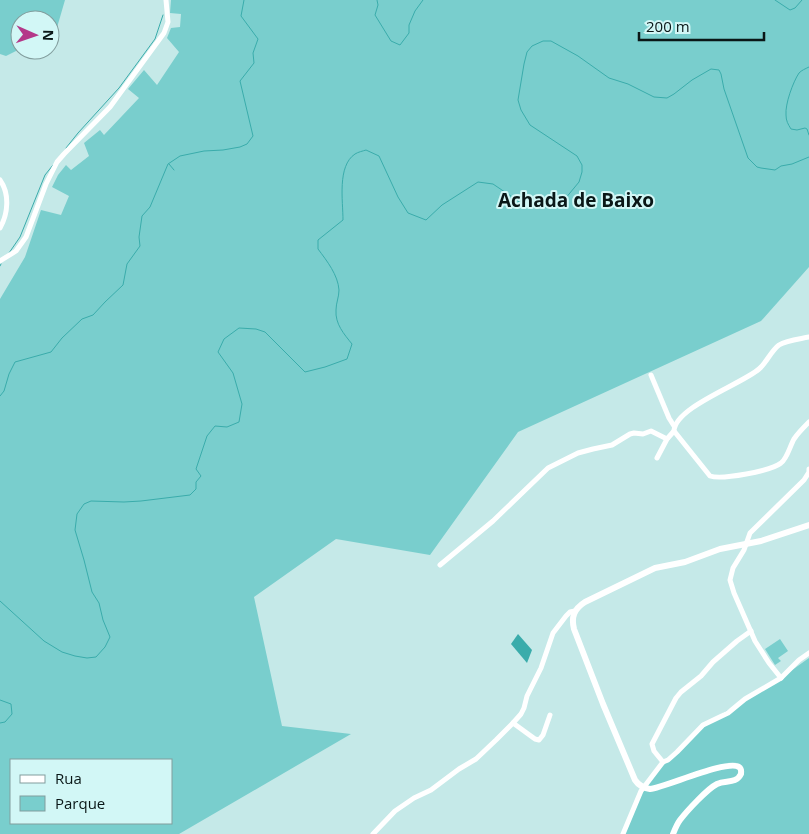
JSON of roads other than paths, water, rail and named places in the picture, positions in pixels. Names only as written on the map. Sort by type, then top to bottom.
[{"type":"main road","points":[[674,834],[681,819],[704,794],[716,785],[735,781],[741,774],[741,770],[736,766],[729,766],[703,772],[655,788],[650,789],[639,785],[635,780],[603,704],[573,624],[576,611],[585,602],[655,568],[685,562],[720,549],[761,541],[809,525]]},
{"type":"street","points":[[0,261],[16,251],[26,237],[46,184],[57,162],[110,107],[164,33],[168,22],[166,0]]},
{"type":"street","points":[[0,180],[5,190],[7,203],[6,216],[0,228]]},
{"type":"street","points":[[657,458],[680,419],[706,399],[760,368],[778,346],[784,342],[809,337]]},
{"type":"street","points":[[651,375],[674,429],[710,476],[722,478],[746,474],[782,463],[795,437],[809,422]]},
{"type":"street","points":[[440,565],[493,521],[548,468],[578,454],[612,445],[634,433],[644,434],[651,431],[667,439]]},
{"type":"street","points":[[781,678],[759,648],[730,580],[733,568],[750,534],[804,480],[809,469]]},
{"type":"street","points":[[372,834],[395,811],[414,798],[431,790],[476,759],[513,723],[524,708],[527,696],[542,668],[553,633],[570,612],[576,611]]},
{"type":"street","points":[[663,762],[654,751],[652,744],[676,698],[713,662],[751,631]]},
{"type":"street","points":[[623,834],[643,787],[663,762],[677,752],[703,725],[728,713],[745,699],[781,678],[798,660],[809,653]]},
{"type":"street","points":[[513,723],[535,739],[540,740],[550,715]]},
{"type":"waterway","points":[[0,396],[4,391],[15,362],[51,352],[62,338],[82,319],[93,315],[123,285],[127,264],[140,246],[139,237],[142,216],[150,207],[168,164],[180,156],[240,147],[247,144],[253,136],[240,81],[254,63],[253,53],[258,39],[241,16],[244,0]]},
{"type":"waterway","points":[[377,0],[378,5],[375,15],[391,41],[400,45],[409,33],[409,25],[415,11],[423,0]]},
{"type":"waterway","points":[[775,0],[790,10],[795,8],[802,0]]},
{"type":"waterway","points":[[66,148],[119,88],[155,39],[163,15]]},
{"type":"waterway","points":[[0,601],[44,641],[62,652],[87,658],[96,657],[105,647],[110,637],[99,603],[92,592],[75,530],[77,514],[84,504],[91,501],[141,501],[190,495],[196,489],[196,482],[201,476],[196,469],[207,436],[215,426],[227,427],[239,422],[242,404],[233,373],[218,352],[224,339],[239,328],[256,329],[265,332],[305,372],[347,359],[352,344],[337,320],[336,310],[339,293],[337,279],[332,268],[318,249],[318,240],[343,220],[343,175],[349,160],[355,154],[366,150],[379,156],[398,197],[408,213],[426,220],[442,205],[478,182],[493,184],[524,205],[539,208],[560,205],[579,182],[582,165],[577,156],[530,125],[521,110],[518,100],[524,64],[527,52],[532,46],[543,41],[551,41],[578,56],[609,78],[628,84],[654,97],[667,98],[711,69],[719,70],[748,158],[757,167],[775,170],[781,166],[809,157]]},
{"type":"waterway","points":[[809,67],[802,70],[794,82],[786,110],[787,121],[791,129],[805,128],[809,135]]},
{"type":"waterway","points":[[169,164],[174,170]]},
{"type":"waterway","points":[[9,253],[20,237],[45,175],[53,165]]},
{"type":"waterway","points":[[0,700],[11,704],[12,714],[5,722],[0,723]]},
{"type":"district","name":"Achada de Baixo","points":[[576,200]]}]
